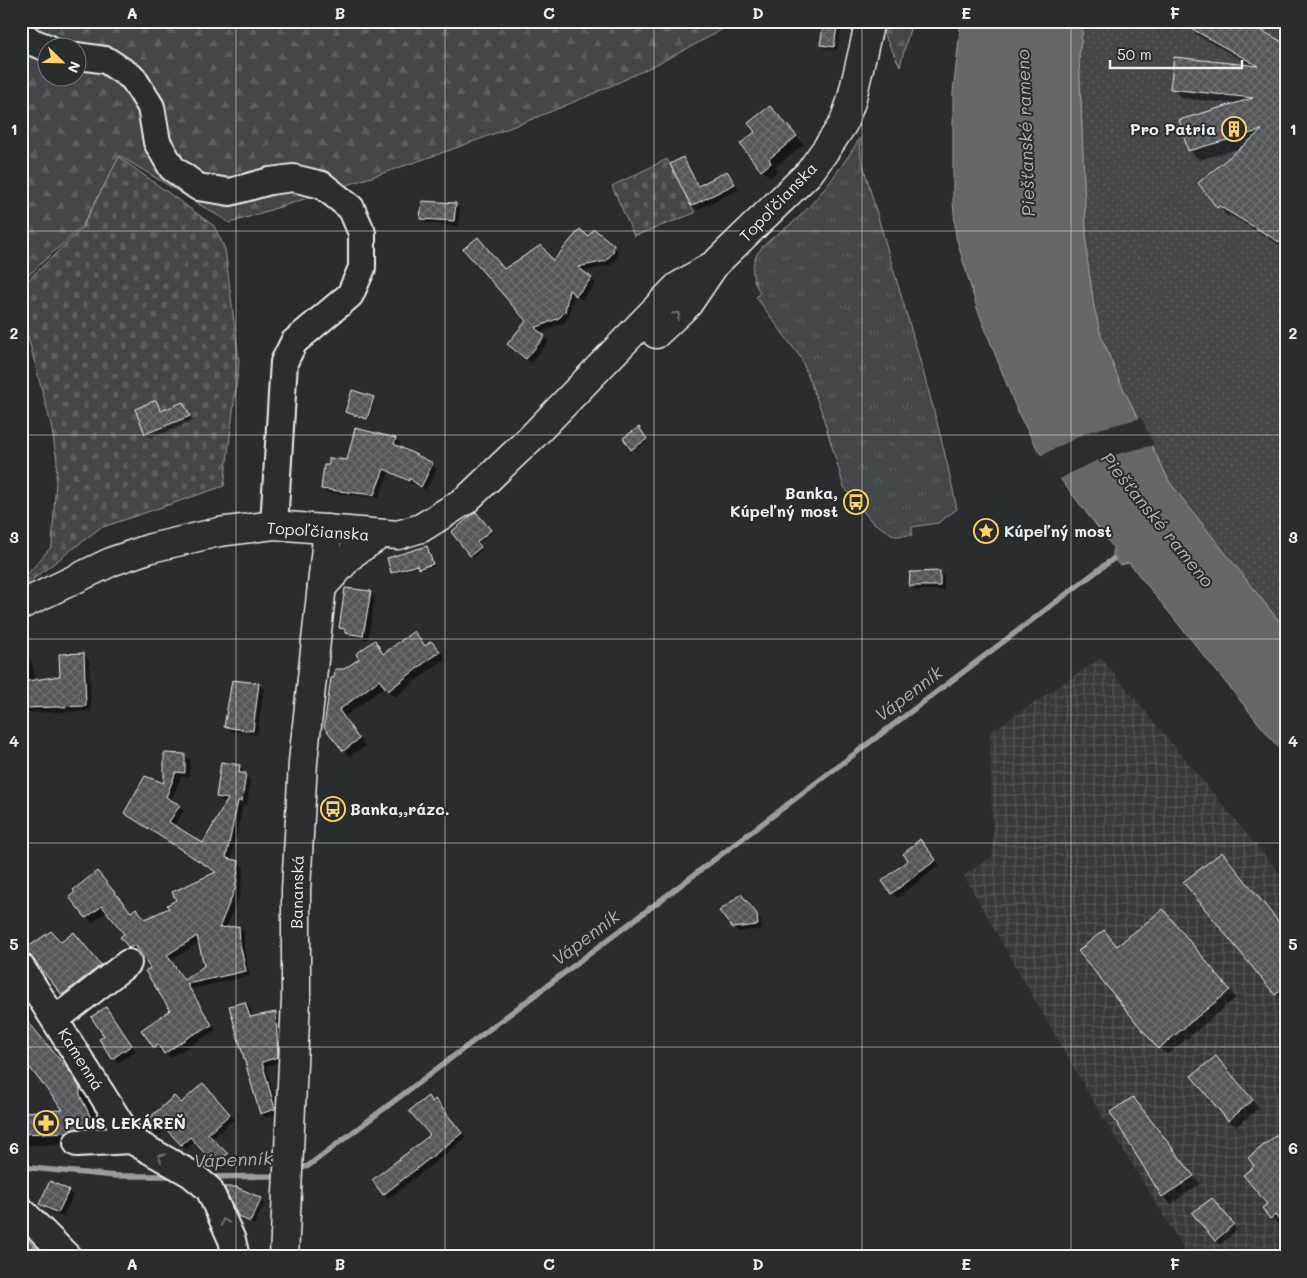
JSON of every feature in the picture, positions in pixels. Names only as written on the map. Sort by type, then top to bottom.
[{"type":"main road","name":"Topoľčianska","points":[[21,605],[113,561],[151,548],[219,532],[274,525],[398,535],[421,528],[449,512],[466,500],[533,436],[591,395],[682,310],[715,264],[809,173],[843,124],[851,102],[870,21]]},
{"type":"main road","name":"Bananská","points":[[284,1257],[289,1188],[296,999],[296,890],[301,790],[328,529]]},
{"type":"main road","points":[[322,587],[353,553],[380,535]]},
{"type":"street","points":[[21,33],[38,44]]},
{"type":"street","points":[[88,57],[106,60],[133,78],[150,106],[157,142],[172,168],[198,187],[230,192],[270,181],[293,178],[322,185],[351,208],[362,233],[362,268],[350,295],[294,342],[284,362],[274,525]]},
{"type":"street","points":[[56,1018],[128,963]]},
{"type":"street","name":"Kamenná","points":[[21,967],[56,1018],[131,1140],[200,1182],[232,1240],[236,1257]]},
{"type":"street","points":[[77,1143],[131,1140]]},
{"type":"street","points":[[21,1210],[68,1257]]},
{"type":"shaded area","points":[[1101,658],[1286,881],[1286,1257],[1189,1257],[1087,1091],[964,876],[993,855],[990,732]]},
{"type":"green space","points":[[21,21],[737,21],[677,54],[616,84],[553,111],[425,159],[230,223],[120,156],[82,226],[21,282]]},
{"type":"green space","points":[[877,21],[912,21],[900,66]]},
{"type":"green space","points":[[1084,21],[1286,21],[1286,630],[1170,483],[1119,380],[1101,336],[1094,307],[1087,258],[1079,54]]},
{"type":"green space","points":[[860,138],[861,157],[925,376],[957,509],[938,523],[912,527],[912,535],[895,536],[871,521],[844,487],[821,410],[801,358],[756,297],[760,293],[754,279],[753,270],[756,256],[764,245],[794,222],[816,199]]},
{"type":"green space","points":[[119,157],[214,226],[225,249],[239,362],[224,486],[100,528],[28,583],[26,576],[52,546],[57,461],[51,424],[21,311],[21,287],[82,228]]},
{"type":"green space","points":[[667,159],[695,213],[634,236],[612,186]]},
{"type":"water","name":"Piešťanské rameno","points":[[961,21],[1084,21],[1079,54],[1087,258],[1094,307],[1101,336],[1119,380],[1170,483],[1286,630],[1286,757],[1129,563],[1120,565],[1113,559],[1113,547],[1038,450],[1018,413],[977,308],[956,237],[953,201],[953,93]]},
{"type":"pier","points":[[1141,418],[1154,445],[1105,457],[1058,480],[1040,456],[1088,432]]},
{"type":"building","points":[[824,21],[838,21],[834,47],[820,45]]},
{"type":"building","name":"Pro Patria","points":[[1178,21],[1244,21],[1286,44],[1286,246],[1219,206],[1217,208],[1198,183],[1262,130],[1188,151],[1179,120],[1253,98],[1170,89],[1174,57],[1258,66]]},
{"type":"building","points":[[770,106],[797,136],[769,159],[771,163],[761,171],[740,144],[755,132],[748,123]]},
{"type":"building","points":[[683,157],[698,186],[727,171],[735,184],[691,206],[670,164]]},
{"type":"building","points":[[422,201],[456,203],[454,221],[420,219]]},
{"type":"building","points":[[580,229],[588,236],[594,229],[614,245],[613,252],[606,261],[578,267],[592,278],[576,296],[569,290],[565,312],[559,318],[535,328],[545,336],[526,359],[507,344],[526,321],[463,249],[478,237],[504,269],[541,245],[553,261]]},
{"type":"building","points":[[352,390],[374,397],[367,419],[345,412]]},
{"type":"building","points":[[156,400],[161,411],[183,402],[190,416],[145,434],[135,409]]},
{"type":"building","points":[[639,427],[647,439],[631,450],[623,438]]},
{"type":"building","points":[[355,428],[396,438],[394,444],[433,463],[421,487],[409,478],[409,481],[384,469],[374,495],[321,489],[324,465],[329,465],[329,458],[347,460]]},
{"type":"building","points":[[476,512],[491,530],[477,542],[481,547],[470,556],[451,532]]},
{"type":"building","points":[[427,546],[433,564],[418,569],[417,565],[391,573],[387,558]]},
{"type":"building","points":[[940,571],[940,586],[909,586],[910,572]]},
{"type":"building","points":[[345,588],[371,591],[363,636],[345,633],[345,629],[339,628]]},
{"type":"building","points":[[414,631],[425,646],[431,641],[440,651],[388,691],[379,680],[339,710],[359,739],[343,751],[324,727],[331,678],[334,678],[335,669],[344,669],[359,659],[356,654],[375,640],[383,654]]},
{"type":"building","points":[[84,653],[86,706],[24,708],[21,682],[60,676],[59,654]]},
{"type":"building","points":[[232,680],[259,683],[253,731],[224,727]]},
{"type":"building","points":[[164,753],[185,754],[185,773],[176,772],[166,797],[180,805],[169,822],[203,843],[228,799],[216,797],[221,762],[240,765],[239,773],[246,773],[242,801],[238,801],[226,858],[239,861],[235,889],[219,928],[239,926],[240,944],[246,971],[187,984],[212,1025],[190,1036],[164,1054],[158,1045],[154,1048],[141,1030],[170,1010],[145,971],[150,968],[135,945],[129,948],[120,937],[124,934],[102,906],[86,918],[69,897],[75,892],[73,890],[97,871],[131,912],[136,908],[145,919],[169,908],[167,905],[176,900],[172,892],[216,872],[124,813],[145,776],[164,783]],"holes":[[[197,936],[204,966],[184,980],[167,955]]]},
{"type":"building","points":[[920,839],[936,860],[891,894],[882,881],[908,860],[903,854]]},
{"type":"building","points":[[1222,852],[1286,931],[1286,987],[1275,995],[1183,882]]},
{"type":"building","points":[[741,894],[757,914],[758,925],[732,928],[719,911]]},
{"type":"building","points":[[1163,909],[1230,990],[1158,1049],[1078,951],[1104,930],[1117,946]]},
{"type":"building","points":[[51,931],[61,942],[74,932],[101,965],[62,995],[25,949]]},
{"type":"building","points":[[245,1002],[250,1017],[276,1012],[278,1057],[262,1062],[275,1109],[260,1114],[229,1006]]},
{"type":"building","points":[[106,1007],[132,1045],[112,1059],[99,1039],[104,1036],[91,1017]]},
{"type":"building","points":[[21,1013],[71,1073],[80,1088],[80,1095],[93,1122],[68,1132],[21,1134],[21,1112],[63,1110],[21,1057]]},
{"type":"building","points":[[1216,1056],[1253,1100],[1228,1121],[1191,1076]]},
{"type":"building","points":[[203,1083],[230,1114],[208,1134],[228,1154],[215,1165],[190,1137],[181,1145],[162,1125],[150,1133],[140,1126],[174,1096],[181,1103]]},
{"type":"building","points":[[428,1096],[432,1102],[435,1099],[462,1133],[383,1195],[372,1180],[430,1135],[409,1111]]},
{"type":"building","points":[[1133,1097],[1194,1176],[1162,1197],[1110,1112]]},
{"type":"building","points":[[1286,1127],[1286,1229],[1275,1215],[1270,1219],[1262,1208],[1267,1204],[1243,1175],[1254,1166],[1248,1158]]},
{"type":"building","points":[[50,1181],[69,1190],[58,1213],[39,1204]]},
{"type":"building","points":[[224,1187],[236,1187],[262,1198],[250,1222],[238,1216]]},
{"type":"building","points":[[1212,1198],[1234,1224],[1215,1241],[1192,1213]]},
{"type":"building","points":[[21,1231],[31,1243],[47,1257],[21,1257]]},
{"type":"waterway","name":"Vápenník","points":[[296,1169],[308,1166],[1113,559]]},
{"type":"waterway","name":"Vápenník","points":[[21,1164],[31,1168],[116,1176],[173,1176]]},
{"type":"waterway","name":"Vápenník","points":[[207,1177],[272,1176],[280,1174]]},
{"type":"place","name":"Pro Patria","points":[[1234,129]]},
{"type":"place","name":"Banka, Kúpeľný most","points":[[856,502]]},
{"type":"place","name":"Kúpeľný most","points":[[986,531]]},
{"type":"place","name":"Banka,,rázc.","points":[[333,809]]},
{"type":"place","name":"PLUS LEKÁREŇ","points":[[46,1123]]}]
